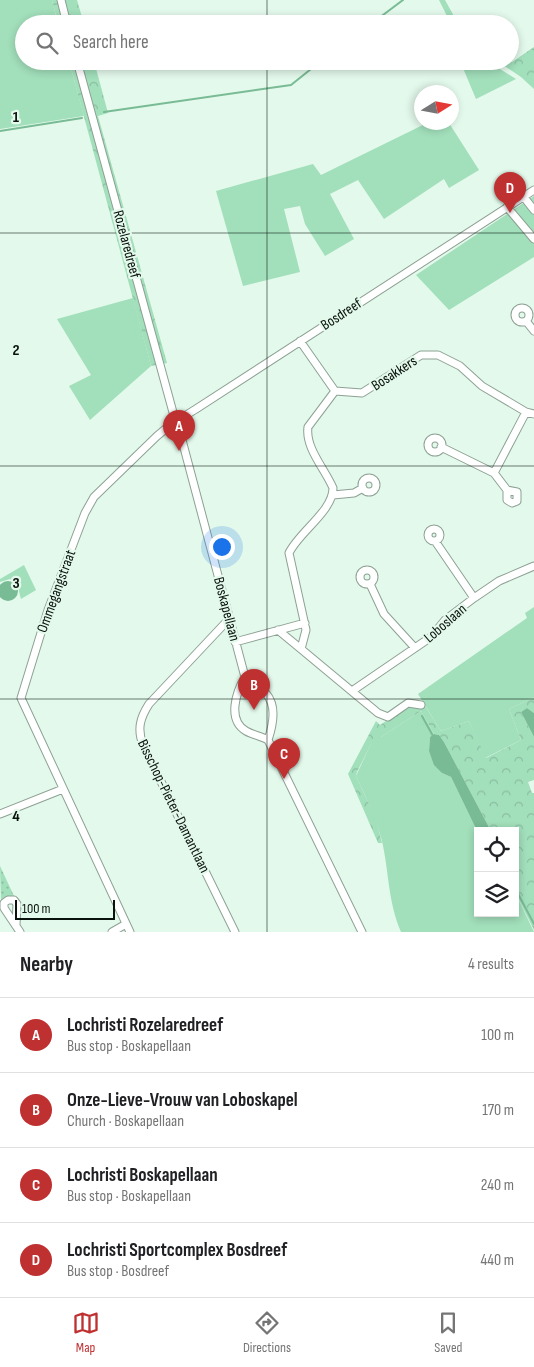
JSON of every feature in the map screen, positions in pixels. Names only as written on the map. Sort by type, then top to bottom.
[{"type":"street","points":[[61,0],[65,15]]},
{"type":"street","name":"Rozelaredreef","points":[[80,70],[178,425]]},
{"type":"street","name":"Bosdreef","points":[[178,425],[184,417],[534,190]]},
{"type":"street","points":[[524,196],[534,210]]},
{"type":"street","points":[[507,207],[534,239]]},
{"type":"street","points":[[526,321],[534,331]]},
{"type":"street","points":[[300,341],[335,391],[308,427],[307,434],[309,443],[334,488],[334,495],[329,504],[293,544],[289,553],[306,630],[301,649]]},
{"type":"street","name":"Bosakkers","points":[[335,391],[362,393],[421,355],[438,355],[460,366],[482,386],[530,413],[494,473]]},
{"type":"street","name":"Boskapellaan","points":[[178,425],[245,677]]},
{"type":"street","name":"Ommegangstraat","points":[[130,932],[21,698],[48,610],[85,513],[94,497],[157,436],[169,426],[178,425]]},
{"type":"street","points":[[441,447],[494,473],[507,490]]},
{"type":"street","points":[[334,495],[354,493],[363,488]]},
{"type":"street","name":"Loboslaan","points":[[435,541],[474,598]]},
{"type":"street","name":"Loboslaan","points":[[352,691],[431,637],[444,620],[474,598],[499,581],[534,566]]},
{"type":"street","name":"Loboslaan","points":[[370,584],[384,614],[415,648]]},
{"type":"street","name":"Bisschop-Pieter-Damantlaan","points":[[229,619],[148,704],[141,716],[139,731],[146,751],[235,932]]},
{"type":"street","points":[[235,642],[305,623]]},
{"type":"street","points":[[278,630],[378,713],[388,717],[408,703],[421,706]]},
{"type":"street","points":[[268,740],[274,722],[272,702],[260,687],[245,677],[234,706],[235,717],[245,730],[268,740],[362,932]]},
{"type":"street","points":[[0,814],[62,789]]},
{"type":"street","points":[[112,932],[126,924]]},
{"type":"green space","points":[[0,0],[52,0],[56,15],[15,15],[15,70],[71,70],[84,116],[0,129]]},
{"type":"green space","points":[[52,0],[77,0],[81,15],[56,15]]},
{"type":"green space","points":[[439,0],[445,0],[453,15],[446,15]]},
{"type":"green space","points":[[534,47],[534,89],[510,70],[519,70],[519,57]]},
{"type":"green space","points":[[71,70],[96,70],[108,113],[98,116],[167,363],[151,366]]},
{"type":"green space","points":[[464,70],[502,70],[516,79],[476,99]]},
{"type":"green space","points":[[414,129],[453,130],[479,170],[449,188],[444,179],[384,219],[358,180],[330,194],[354,239],[325,256],[305,224],[300,206],[284,209],[300,272],[243,286],[216,191],[313,164],[321,175]]},
{"type":"green space","points":[[534,196],[534,257],[449,310],[416,275]]},
{"type":"green space","points":[[133,298],[151,366],[90,420],[69,386],[91,375],[57,319]]},
{"type":"green space","points":[[24,565],[36,590],[21,599],[16,583],[10,579],[0,582],[0,579]]},
{"type":"green space","points":[[534,607],[534,697],[509,709],[521,740],[485,758],[469,721],[441,731],[418,694],[527,618],[525,613]]},
{"type":"green space","points":[[534,697],[534,713],[527,708],[521,712],[534,737],[534,780],[528,782],[532,793],[534,793],[534,930],[519,900],[519,827],[489,827],[444,742],[439,735],[434,734],[421,711],[381,737],[374,738],[357,772],[356,776],[376,819],[382,843],[378,843],[348,774],[376,721],[380,725],[409,706],[424,704],[441,731],[469,721],[486,758],[521,740],[509,709]]},
{"type":"green space","points":[[421,711],[434,734],[430,737],[429,751],[442,773],[451,777],[475,827],[474,917],[519,917],[519,900],[534,932],[401,932],[389,887],[380,832],[356,776],[374,737],[381,737]]},
{"type":"green space","points":[[0,866],[14,896],[7,896],[1,902]]},
{"type":"shaded area","points":[[4,582],[12,582],[17,587],[17,595],[12,600],[4,600],[-1,595],[-1,587]]},
{"type":"shaded area","points":[[527,708],[534,713],[534,737],[521,712]]},
{"type":"shaded area","points":[[434,734],[439,735],[444,742],[489,827],[475,827],[451,777],[442,773],[434,765],[429,751],[430,737]]},
{"type":"waterway","points":[[383,15],[403,0]]},
{"type":"waterway","points":[[104,112],[291,85],[310,70]]},
{"type":"waterway","points":[[0,131],[82,118]]},
{"type":"waterway","points":[[422,716],[433,736]]},
{"type":"waterway","points":[[519,896],[534,924]]},
{"type":"place","name":"Lochristi Sportcomplex Bosdreef","points":[[510,213]]},
{"type":"place","name":"Lochristi Rozelaredreef","points":[[179,451]]},
{"type":"place","name":"Onze-Lieve-Vrouw van Loboskapel","points":[[254,710]]},
{"type":"place","name":"Lochristi Boskapellaan","points":[[284,779]]}]
